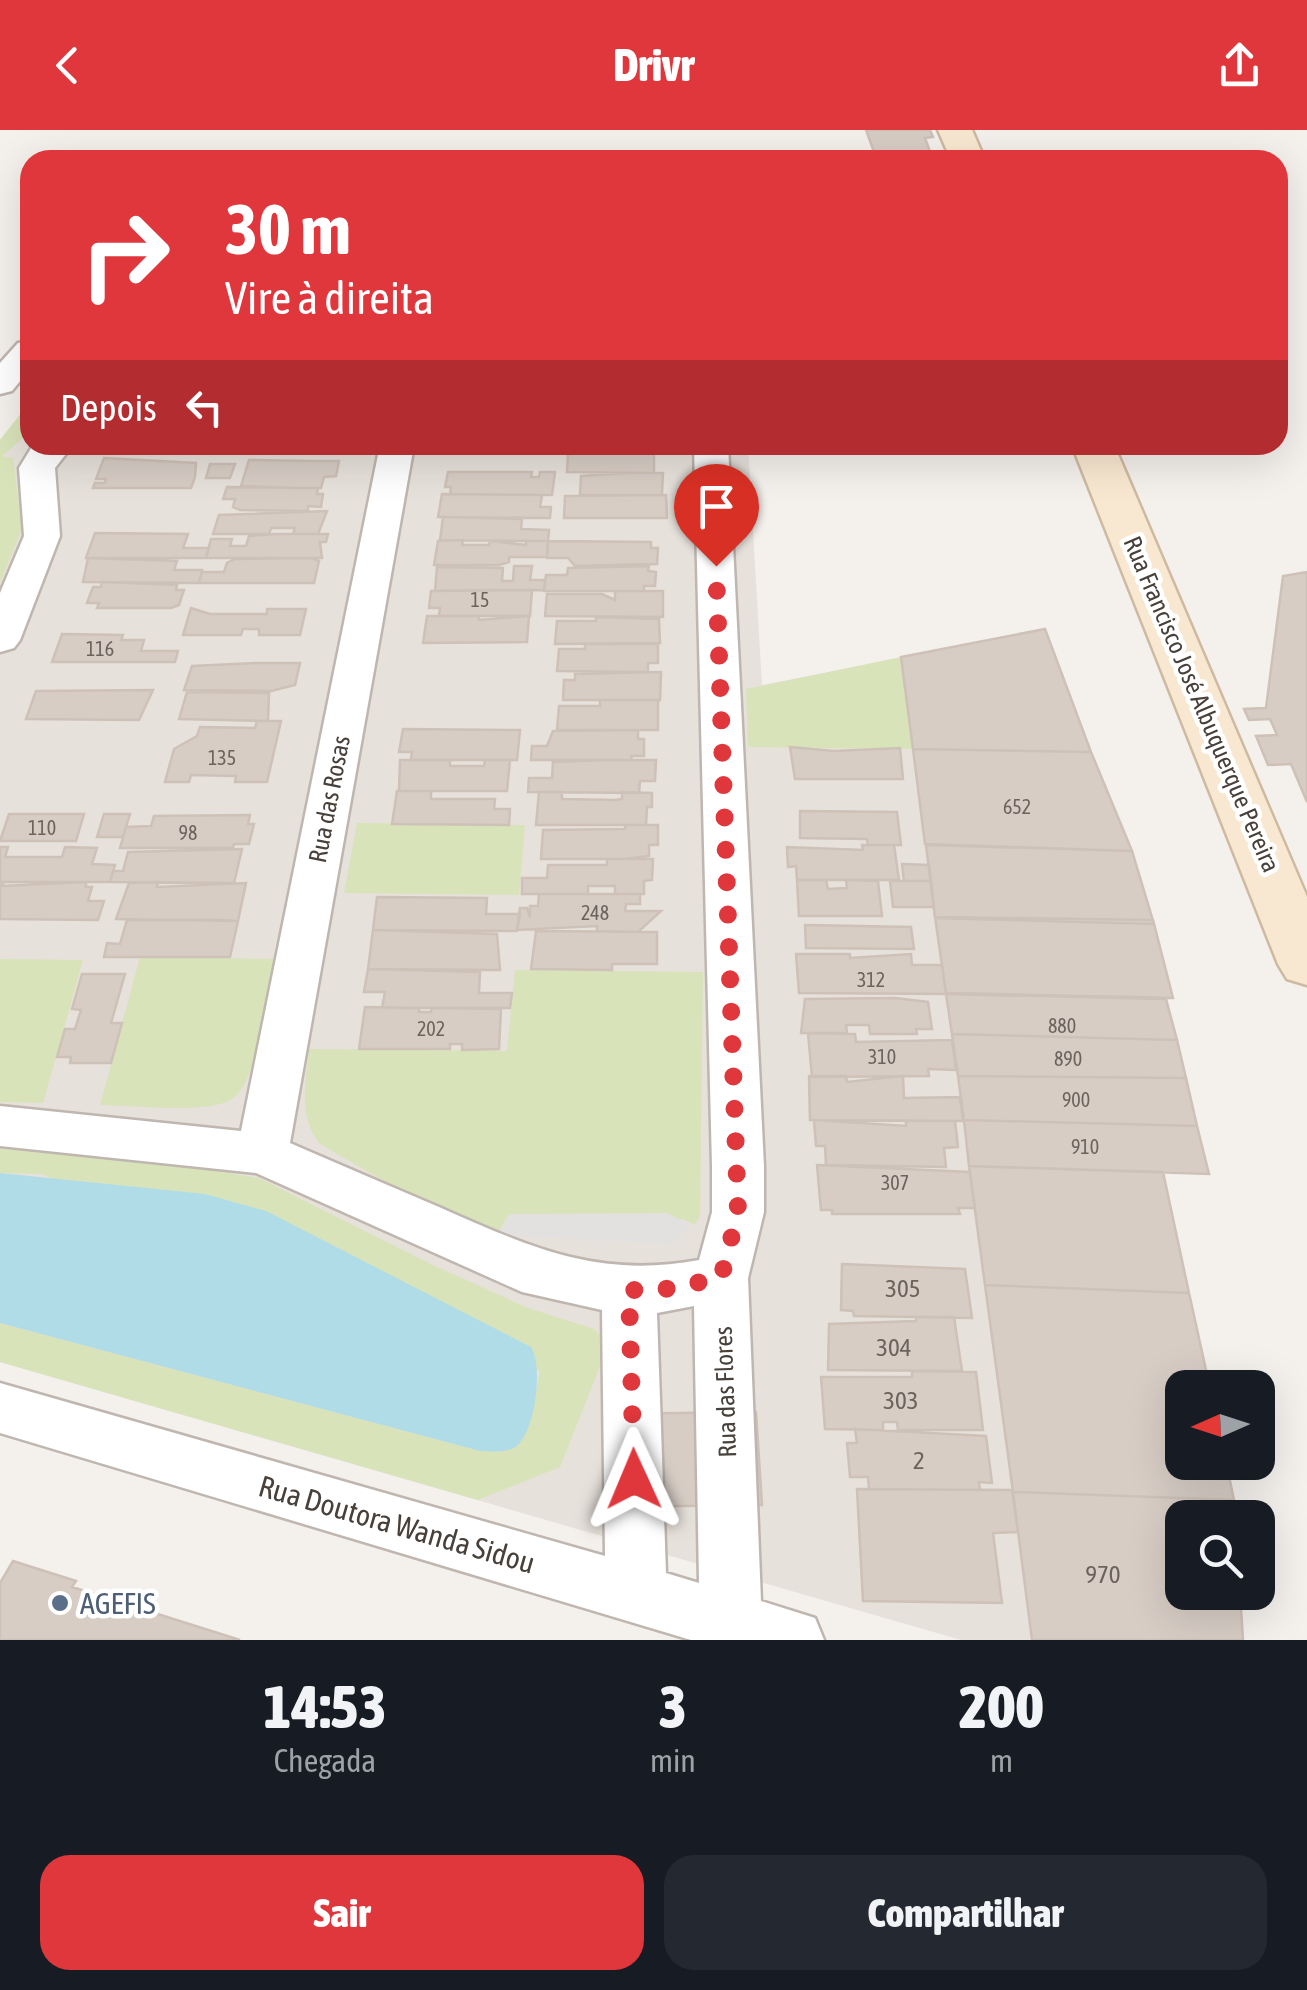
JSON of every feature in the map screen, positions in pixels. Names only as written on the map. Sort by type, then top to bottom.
[{"type":"main road","name":"Rua Francisco José Albuquerque Pereira","points":[[1097,455],[1307,964]]},
{"type":"street","points":[[0,384],[20,361]]},
{"type":"street","points":[[0,640],[42,536],[37,468],[46,455]]},
{"type":"street","name":"Rua das Rosas","points":[[262,1153],[395,455]]},
{"type":"street","name":"Rua das Flores","points":[[711,455],[738,1166],[738,1212],[721,1278],[731,1622]]},
{"type":"street","points":[[0,1126],[262,1153],[541,1276],[629,1290],[660,1290],[721,1278]]},
{"type":"street","points":[[629,1290],[636,1593]]},
{"type":"street","name":"Rua Doutora Wanda Sidou","points":[[0,1408],[794,1640]]},
{"type":"shaded area","points":[[20,415],[20,455],[749,455],[762,685],[908,657],[1032,1640],[961,1640],[0,1362],[0,440]]},
{"type":"shaded area","points":[[668,1213],[690,1226],[670,1244],[497,1235],[509,1214]]},
{"type":"green space","points":[[20,415],[20,441],[2,456],[13,458],[22,529],[0,583],[0,440]]},
{"type":"green space","points":[[901,657],[913,749],[748,747],[746,689]]},
{"type":"green space","points":[[357,823],[525,825],[519,895],[344,893]]},
{"type":"green space","points":[[140,957],[275,959],[256,1055],[241,1089],[232,1099],[187,1108],[100,1105]]},
{"type":"green space","points":[[0,959],[83,960],[43,1103],[0,1102]]},
{"type":"green space","points":[[515,970],[703,972],[700,1215],[695,1225],[683,1219],[497,1235],[417,1200],[320,1144],[306,1110],[309,1049],[507,1051]]},
{"type":"green space","points":[[0,1149],[121,1156],[259,1178],[528,1308],[594,1329],[616,1352],[603,1359],[560,1467],[478,1500],[0,1362],[0,1323],[480,1451],[498,1450],[521,1438],[531,1416],[540,1371],[41,1174],[0,1173]]},
{"type":"water","points":[[0,1173],[205,1194],[266,1211],[531,1347],[537,1382],[524,1436],[510,1450],[480,1451],[0,1323]]},
{"type":"building","points":[[866,130],[930,130],[933,137],[925,138],[929,150],[873,150]]},
{"type":"building","points":[[568,455],[654,455],[654,473],[567,472]]},
{"type":"building","points":[[104,458],[196,463],[195,477],[191,488],[93,488],[95,483],[105,483],[106,479],[96,479]]},
{"type":"building","points":[[249,460],[339,461],[336,476],[324,477],[321,488],[295,488],[241,486]]},
{"type":"building","points":[[210,464],[235,464],[230,478],[206,478]]},
{"type":"building","points":[[448,472],[532,472],[531,477],[539,477],[540,472],[555,472],[552,495],[450,494],[451,487],[445,487]]},
{"type":"building","points":[[663,473],[662,495],[580,495],[581,476]]},
{"type":"building","points":[[227,487],[318,488],[317,494],[323,494],[321,507],[308,506],[308,511],[240,510],[233,507],[235,499],[223,499]]},
{"type":"building","points":[[442,494],[542,495],[540,507],[551,507],[550,518],[438,517]]},
{"type":"building","points":[[666,495],[667,518],[564,518],[565,496]]},
{"type":"building","points":[[327,511],[318,534],[293,534],[295,528],[271,528],[269,534],[213,534],[219,515]]},
{"type":"building","points":[[443,517],[522,519],[521,529],[549,530],[548,541],[440,540]]},
{"type":"building","points":[[95,533],[188,534],[183,548],[209,548],[206,558],[86,558]]},
{"type":"building","points":[[328,534],[326,542],[320,542],[322,558],[206,558],[211,539],[232,539],[230,546],[246,546],[249,536]]},
{"type":"building","points":[[463,540],[462,545],[548,541],[547,557],[509,557],[509,562],[499,565],[434,565],[438,541]]},
{"type":"building","points":[[548,541],[651,542],[651,548],[658,548],[657,564],[575,566],[568,558],[547,558]]},
{"type":"building","points":[[88,558],[177,561],[174,570],[202,570],[199,583],[83,582]]},
{"type":"building","points":[[235,559],[319,561],[314,583],[199,583],[202,572],[224,572],[227,563]]},
{"type":"building","points":[[514,566],[532,566],[530,580],[545,580],[544,590],[435,591],[437,567],[503,568],[502,581],[513,581]]},
{"type":"building","points":[[649,566],[648,571],[656,572],[655,586],[644,586],[644,591],[544,591],[546,575],[567,575],[568,568]]},
{"type":"building","points":[[1307,572],[1307,802],[1291,764],[1268,765],[1256,736],[1277,735],[1270,719],[1249,720],[1244,709],[1266,708],[1283,576]]},
{"type":"building","points":[[102,582],[177,585],[176,590],[184,590],[179,605],[171,608],[97,608],[99,603],[87,603],[93,587],[101,587]]},
{"type":"building","points":[[532,590],[530,616],[439,616],[440,608],[429,608],[431,591]]},
{"type":"building","points":[[615,591],[663,591],[663,617],[545,616],[547,594],[602,594],[615,600]]},
{"type":"building","points":[[191,608],[210,614],[306,609],[300,635],[259,635],[259,629],[243,629],[241,635],[183,635]]},
{"type":"building","points":[[427,616],[479,616],[479,620],[529,616],[527,642],[423,643]]},
{"type":"building","points":[[596,617],[659,619],[660,643],[555,644],[557,621],[596,621]]},
{"type":"building","points":[[1045,629],[1091,752],[913,749],[901,657]]},
{"type":"building","points":[[62,634],[123,635],[121,640],[144,640],[141,651],[178,651],[175,662],[52,662]]},
{"type":"building","points":[[585,644],[658,644],[658,663],[648,663],[648,672],[557,671],[559,649],[585,649]]},
{"type":"building","points":[[300,663],[295,685],[271,691],[184,690],[192,666]]},
{"type":"building","points":[[661,672],[660,700],[563,700],[564,680],[575,680],[575,674]]},
{"type":"building","points":[[153,690],[139,720],[26,719],[36,691]]},
{"type":"building","points":[[187,692],[269,693],[268,721],[179,719]]},
{"type":"building","points":[[600,700],[658,700],[658,730],[557,730],[559,706],[600,706]]},
{"type":"building","points":[[257,721],[281,721],[267,782],[235,782],[236,776],[191,775],[189,782],[165,782],[174,749],[197,736],[200,727],[255,728]]},
{"type":"building","points":[[403,729],[520,730],[517,760],[411,760],[412,752],[399,752]]},
{"type":"building","points":[[638,730],[638,739],[644,739],[644,756],[631,756],[632,760],[531,760],[532,746],[547,746],[553,731]]},
{"type":"building","points":[[790,747],[834,751],[900,748],[903,779],[795,779]]},
{"type":"building","points":[[913,749],[1091,752],[1132,851],[925,844]]},
{"type":"building","points":[[400,760],[450,760],[450,766],[484,766],[485,760],[510,760],[507,791],[399,791]]},
{"type":"building","points":[[656,760],[655,781],[640,781],[639,793],[528,792],[529,778],[552,778],[553,762]]},
{"type":"building","points":[[397,791],[431,791],[431,799],[495,799],[494,809],[510,809],[509,825],[392,824]]},
{"type":"building","points":[[539,792],[562,792],[562,799],[615,800],[622,799],[622,792],[652,793],[652,807],[647,807],[646,825],[536,825]]},
{"type":"building","points":[[800,811],[897,812],[901,845],[868,845],[867,839],[800,838]]},
{"type":"building","points":[[9,814],[84,814],[76,841],[0,841]]},
{"type":"building","points":[[104,814],[130,814],[123,837],[97,837]]},
{"type":"building","points":[[250,815],[248,824],[254,824],[249,844],[234,844],[233,848],[120,848],[126,827],[151,826],[154,816]]},
{"type":"building","points":[[625,825],[658,825],[658,845],[649,845],[649,856],[541,859],[543,830],[625,829]]},
{"type":"building","points":[[862,845],[894,845],[899,880],[797,880],[796,866],[788,867],[787,847],[863,850]]},
{"type":"building","points":[[926,845],[1132,851],[1154,924],[935,918]]},
{"type":"building","points":[[0,847],[8,847],[5,857],[62,857],[65,847],[97,848],[92,864],[115,865],[110,882],[0,882]]},
{"type":"building","points":[[242,849],[234,883],[110,882],[113,871],[123,871],[128,852]]},
{"type":"building","points":[[607,859],[653,859],[652,880],[644,881],[644,894],[615,894],[615,886],[588,886],[588,894],[522,894],[522,878],[547,878],[548,865],[607,865]]},
{"type":"building","points":[[902,864],[929,865],[931,881],[904,881]]},
{"type":"building","points":[[797,880],[826,880],[828,889],[847,888],[846,880],[878,881],[882,916],[799,916]]},
{"type":"building","points":[[890,881],[931,881],[934,907],[893,907]]},
{"type":"building","points":[[0,882],[4,882],[2,886],[86,882],[86,887],[92,887],[88,901],[104,901],[98,920],[0,919]]},
{"type":"building","points":[[158,882],[157,887],[246,883],[238,921],[116,919],[129,883]]},
{"type":"building","points":[[539,894],[640,894],[640,904],[626,904],[625,911],[661,911],[638,932],[597,931],[597,926],[517,930],[520,908],[527,908],[530,917],[530,906],[538,906]]},
{"type":"building","points":[[377,897],[487,898],[486,914],[520,914],[517,931],[373,930]]},
{"type":"building","points":[[935,917],[1153,920],[1173,998],[946,993]]},
{"type":"building","points":[[127,920],[238,921],[230,957],[104,957],[107,943],[120,944]]},
{"type":"building","points":[[805,925],[911,927],[914,949],[806,948]]},
{"type":"building","points":[[373,930],[497,934],[500,970],[368,969]]},
{"type":"building","points":[[536,931],[657,932],[657,964],[612,964],[612,970],[531,969]]},
{"type":"building","points":[[796,954],[850,954],[850,958],[911,954],[912,965],[942,965],[946,994],[799,993]]},
{"type":"building","points":[[368,969],[480,972],[479,993],[512,993],[510,1008],[382,1008],[385,992],[364,992]]},
{"type":"building","points":[[82,974],[125,974],[111,1023],[122,1023],[111,1063],[70,1063],[71,1057],[57,1057],[65,1029],[75,1029],[81,1010],[72,1009]]},
{"type":"building","points":[[946,994],[1166,999],[1177,1040],[952,1034]]},
{"type":"building","points":[[895,998],[928,1002],[932,1029],[916,1029],[917,1034],[870,1034],[869,1025],[846,1025],[847,1033],[801,1033],[805,999]]},
{"type":"building","points":[[365,1007],[419,1008],[419,1012],[431,1012],[432,1008],[501,1009],[499,1049],[462,1050],[462,1044],[450,1044],[450,1049],[359,1049]]},
{"type":"building","points":[[808,1033],[855,1034],[856,1042],[952,1040],[956,1070],[928,1069],[929,1076],[812,1077]]},
{"type":"building","points":[[952,1034],[1177,1040],[1186,1078],[958,1076]]},
{"type":"building","points":[[809,1076],[846,1076],[847,1082],[903,1076],[904,1098],[960,1097],[963,1121],[810,1120]]},
{"type":"building","points":[[958,1076],[1186,1078],[1197,1126],[964,1120]]},
{"type":"building","points":[[814,1120],[906,1126],[906,1121],[955,1121],[958,1147],[944,1148],[946,1167],[826,1165],[825,1146],[816,1146]]},
{"type":"building","points":[[964,1120],[1197,1126],[1209,1174],[969,1166]]},
{"type":"building","points":[[817,1165],[970,1172],[975,1208],[958,1208],[960,1214],[832,1214],[832,1210],[821,1210]]},
{"type":"building","points":[[969,1166],[1163,1172],[1189,1293],[985,1285]]},
{"type":"building","points":[[842,1264],[965,1269],[972,1318],[854,1316],[853,1311],[841,1310]]},
{"type":"building","points":[[985,1285],[1189,1293],[1206,1370],[1165,1370],[1165,1480],[1230,1480],[1234,1500],[1013,1492]]},
{"type":"building","points":[[916,1317],[954,1317],[962,1371],[828,1370],[829,1324],[916,1321]]},
{"type":"building","points":[[912,1371],[976,1372],[983,1430],[898,1430],[897,1422],[883,1422],[883,1430],[825,1429],[821,1377],[912,1377]]},
{"type":"building","points":[[756,1412],[762,1505],[605,1507],[605,1414]]},
{"type":"building","points":[[855,1429],[986,1436],[992,1483],[979,1482],[980,1490],[869,1489],[868,1477],[850,1477],[847,1443],[857,1443]]},
{"type":"building","points":[[857,1489],[1012,1490],[1018,1532],[993,1533],[1002,1603],[863,1601]]},
{"type":"building","points":[[1013,1492],[1234,1500],[1165,1500],[1165,1610],[1241,1610],[1243,1640],[1032,1640]]},
{"type":"building","name":"AGEFIS","points":[[13,1561],[76,1581],[72,1587],[240,1640],[0,1640],[0,1583]]},
{"type":"place","name":"AGEFIS","points":[[60,1603]]},
{"type":"route","points":[[634,1479],[629,1290],[660,1290],[721,1278],[726,1244],[738,1212],[716,566]]}]
